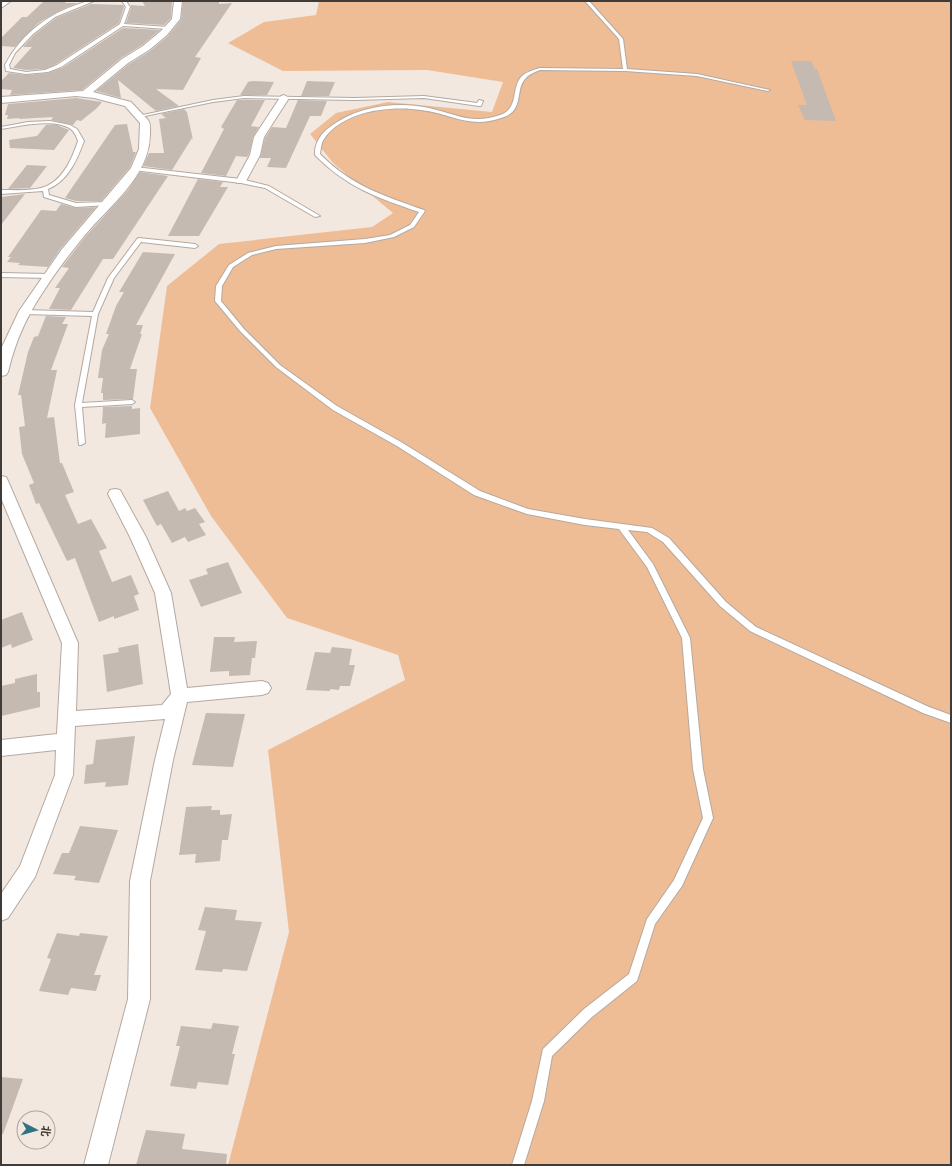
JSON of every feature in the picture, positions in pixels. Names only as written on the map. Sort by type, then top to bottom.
[{"type":"street","points":[[1,6],[7,1]]},
{"type":"street","points":[[84,94],[125,61],[146,48],[168,28],[176,19],[178,1]]},
{"type":"street","points":[[1,100],[32,96],[84,94],[128,104],[145,122],[144,150],[135,169],[74,240],[49,276],[25,312],[4,357],[1,368]]},
{"type":"street","points":[[241,181],[255,155],[260,137],[284,98]]},
{"type":"street","points":[[1,481],[70,644],[64,775],[28,871],[1,911]]},
{"type":"street","points":[[96,1165],[139,999],[140,881],[164,760],[180,696],[163,593],[138,537],[115,494]]},
{"type":"street","points":[[66,719],[167,712],[180,696],[262,688]]},
{"type":"street","points":[[1,748],[65,741]]},
{"type":"lane","points":[[92,1],[58,14],[33,32],[12,54],[6,65],[8,70],[26,72],[46,71],[59,66],[122,25],[168,28]]},
{"type":"lane","points":[[122,25],[128,7],[124,1]]},
{"type":"lane","points":[[587,1],[621,39],[625,70]]},
{"type":"lane","points":[[768,90],[697,75],[625,70],[540,70],[528,73],[519,82],[516,104],[506,114],[487,120],[467,120],[422,108],[397,107],[373,110],[347,119],[333,127],[321,140],[317,154],[329,169],[350,183],[422,211],[412,226],[391,236],[370,242],[314,243],[256,253],[237,260],[225,273],[219,286],[218,301],[242,330],[278,366],[322,399],[335,408],[399,444],[477,493],[527,511],[585,522],[649,530],[666,540],[724,604],[753,629],[926,710],[951,719]]},
{"type":"lane","points":[[140,116],[244,97],[355,100],[424,97],[479,105],[481,101]]},
{"type":"lane","points":[[1,128],[31,123],[61,123],[74,130],[81,141],[74,161],[56,181],[44,189],[1,192]]},
{"type":"lane","points":[[135,169],[241,181],[267,188],[317,216]]},
{"type":"lane","points":[[44,189],[46,196],[76,206],[106,204]]},
{"type":"lane","points":[[81,443],[78,405],[95,314],[111,278],[139,240],[195,246]]},
{"type":"lane","points":[[1,275],[49,276]]},
{"type":"lane","points":[[25,312],[95,314]]},
{"type":"lane","points":[[78,405],[132,402]]},
{"type":"lane","points":[[518,1165],[538,1101],[547,1053],[588,1013],[633,977],[651,922],[678,883],[708,818],[698,769],[686,638],[650,566],[622,526]]},
{"type":"shaded area","points":[[319,1],[951,1],[951,1165],[228,1165],[289,932],[268,750],[405,680],[398,655],[287,618],[211,516],[150,408],[167,286],[219,244],[372,227],[393,213],[333,163],[310,134],[336,113],[388,102],[492,112],[503,82],[427,70],[283,71],[228,43],[264,22],[316,15]]},
{"type":"building","points":[[44,1],[67,1],[65,3],[77,3],[38,23],[15,47],[1,46],[1,38],[22,17],[27,17]]},
{"type":"building","points":[[142,1],[172,1],[171,18],[164,25],[126,23],[131,5],[145,6]]},
{"type":"building","points":[[183,1],[219,1],[219,4],[232,3],[195,57],[201,58],[183,90],[156,89],[179,106],[156,111],[118,80],[121,98],[96,91],[129,64],[150,51],[168,36],[181,20]]},
{"type":"building","points":[[91,4],[123,5],[124,7],[119,23],[56,64],[45,69],[26,70],[13,68],[32,47],[23,47],[34,35],[56,18]]},
{"type":"building","points":[[123,28],[160,30],[142,45],[121,58],[82,90],[10,95],[12,90],[1,89],[1,81],[9,73],[26,75],[48,73],[62,68]]},
{"type":"building","points":[[791,61],[811,61],[815,69],[817,69],[836,121],[805,120],[798,105],[807,105]]},
{"type":"building","points":[[307,81],[335,82],[329,96],[301,96]]},
{"type":"building","points":[[248,82],[274,82],[267,95],[240,95]]},
{"type":"building","points":[[76,98],[102,102],[81,121],[77,120],[73,125],[51,120],[53,117],[7,119],[8,115],[5,115],[8,104]]},
{"type":"building","points":[[237,100],[265,100],[251,126],[259,127],[253,137],[249,154],[247,157],[236,156],[226,176],[201,173],[224,129],[221,127]]},
{"type":"building","points":[[298,100],[327,101],[321,116],[310,116],[286,168],[267,167],[271,158],[260,158],[265,138],[272,127],[286,128]]},
{"type":"building","points":[[184,109],[187,112],[193,140],[192,138],[172,170],[143,166],[149,153],[164,153],[159,119],[166,118],[161,114]]},
{"type":"building","points":[[127,124],[133,152],[136,152],[130,167],[101,201],[76,201],[65,198],[115,125]]},
{"type":"building","points":[[46,125],[57,125],[69,130],[54,150],[10,148],[9,140],[37,136]]},
{"type":"building","points":[[27,165],[47,166],[30,188],[8,189]]},
{"type":"building","points":[[140,172],[168,176],[113,259],[103,259],[71,310],[49,309],[60,288],[55,288],[69,268],[62,267],[86,236],[128,190]]},
{"type":"building","points":[[198,179],[223,182],[220,187],[228,187],[199,236],[168,236]]},
{"type":"building","points":[[25,194],[1,225],[1,197]]},
{"type":"building","points":[[61,204],[76,208],[96,207],[61,248],[48,267],[18,265],[20,263],[7,262],[11,257],[8,257],[41,210],[56,211]]},
{"type":"building","points":[[143,252],[175,254],[136,325],[143,325],[140,334],[142,334],[130,369],[137,369],[133,399],[103,400],[103,393],[101,393],[103,378],[98,378],[102,350],[109,334],[106,334],[116,306],[124,292],[119,292]]},
{"type":"building","points":[[46,316],[66,317],[62,324],[68,324],[51,370],[57,370],[47,418],[54,417],[60,463],[62,463],[74,492],[65,495],[78,524],[91,519],[107,548],[99,551],[112,582],[131,575],[139,594],[134,596],[139,610],[114,619],[114,616],[99,622],[75,558],[67,561],[39,503],[36,504],[29,485],[34,483],[22,454],[19,427],[25,426],[21,395],[18,395],[28,352],[34,337],[38,336]]},
{"type":"building","points":[[132,406],[132,409],[140,408],[140,434],[105,438],[106,423],[102,424],[103,407]]},
{"type":"building","points":[[168,491],[179,511],[185,508],[187,511],[195,508],[205,522],[199,524],[206,535],[188,542],[185,537],[172,543],[161,524],[157,526],[143,500]]},
{"type":"building","points":[[228,562],[242,593],[201,607],[189,580],[208,574],[206,569]]},
{"type":"building","points":[[22,612],[33,640],[12,648],[11,644],[1,648],[1,620]]},
{"type":"building","points":[[214,637],[235,637],[234,642],[257,641],[255,658],[252,658],[250,675],[229,676],[229,671],[210,672]]},
{"type":"building","points":[[138,644],[143,684],[107,692],[103,655],[119,652],[118,648]]},
{"type":"building","points":[[332,647],[352,649],[349,665],[355,665],[350,686],[340,686],[339,690],[330,689],[330,691],[306,690],[315,652],[330,653]]},
{"type":"building","points":[[37,674],[37,692],[40,692],[40,707],[1,716],[1,686],[15,683],[15,679]]},
{"type":"building","points":[[206,713],[245,714],[233,767],[192,765]]},
{"type":"building","points":[[135,736],[128,785],[105,787],[106,782],[84,784],[86,765],[93,764],[96,740]]},
{"type":"building","points":[[212,806],[211,810],[220,810],[220,815],[232,814],[228,840],[222,840],[220,861],[195,863],[196,854],[179,855],[186,807]]},
{"type":"building","points":[[80,826],[118,830],[99,883],[74,880],[76,876],[53,874],[62,853],[69,853]]},
{"type":"building","points":[[205,907],[237,910],[235,920],[262,922],[247,971],[223,969],[222,972],[195,970],[206,931],[198,930]]},
{"type":"building","points":[[57,933],[79,936],[80,933],[108,936],[94,975],[101,975],[96,991],[71,988],[68,995],[39,991],[51,959],[47,958]]},
{"type":"building","points":[[213,1023],[239,1026],[232,1054],[235,1054],[228,1085],[198,1082],[196,1089],[170,1086],[180,1046],[176,1046],[181,1026],[211,1029]]},
{"type":"building","points":[[1,1077],[23,1079],[3,1134],[1,1134]]},
{"type":"building","points":[[146,1130],[185,1134],[182,1149],[227,1154],[226,1165],[136,1165]]}]
